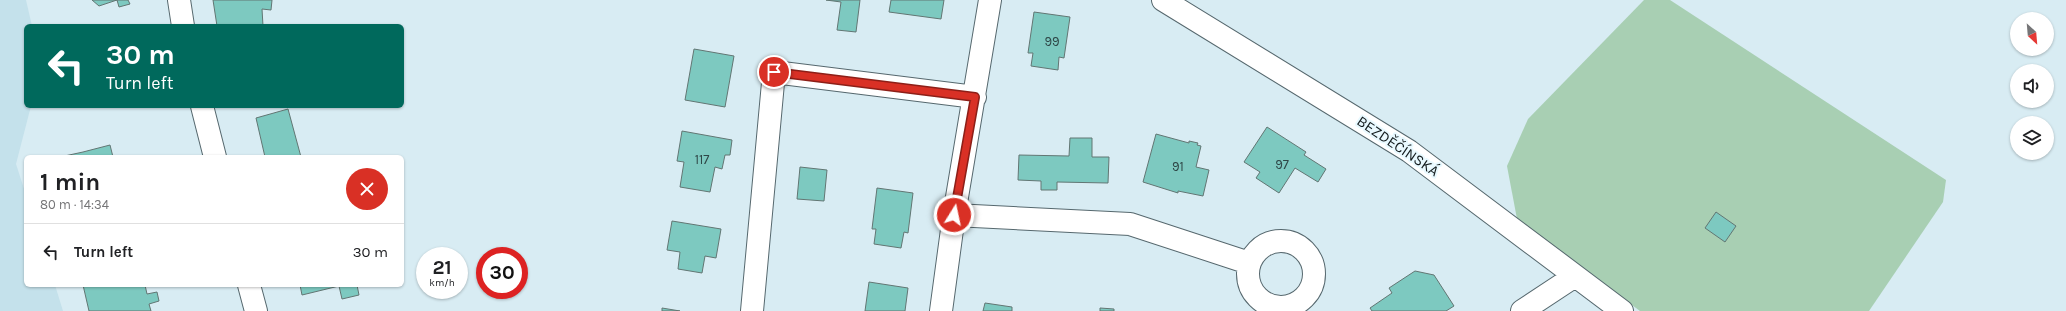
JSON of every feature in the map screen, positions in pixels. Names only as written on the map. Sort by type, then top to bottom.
[{"type":"street","points":[[179,0],[184,24]]},
{"type":"street","points":[[941,311],[954,215],[975,97],[990,0]]},
{"type":"street","name":"BEZDĚČÍNSKÁ","points":[[1163,0],[1409,150],[1622,311]]},
{"type":"street","points":[[752,311],[774,72],[975,97]]},
{"type":"street","points":[[203,108],[214,155]]},
{"type":"street","points":[[954,215],[1130,224],[1249,263]]},
{"type":"street","points":[[1522,311],[1575,276]]},
{"type":"street","points":[[250,287],[256,311]]},
{"type":"shaded area","points":[[0,0],[26,0],[32,24],[24,24],[24,108],[30,108],[16,164],[24,189],[24,287],[56,287],[63,311],[0,311]]},
{"type":"green space","points":[[1644,0],[1670,0],[1946,180],[1943,202],[1869,311],[1640,311],[1517,219],[1507,166],[1528,119]]},
{"type":"building","points":[[92,0],[117,0],[99,6]]},
{"type":"building","points":[[117,0],[128,0],[130,4],[119,7]]},
{"type":"building","points":[[213,0],[272,0],[271,10],[262,9],[263,24],[217,24]]},
{"type":"building","points":[[826,0],[860,0],[856,32],[837,30],[841,2]]},
{"type":"building","points":[[891,0],[944,0],[941,19],[889,12]]},
{"type":"building","points":[[1034,12],[1070,17],[1064,58],[1059,57],[1058,70],[1031,66],[1033,53],[1028,53]]},
{"type":"building","points":[[694,49],[734,56],[725,107],[685,100]]},
{"type":"building","points":[[288,109],[300,155],[265,155],[256,118]]},
{"type":"building","points":[[1267,127],[1306,152],[1304,155],[1326,169],[1318,182],[1295,168],[1279,193],[1256,178],[1260,172],[1244,162]]},
{"type":"building","points":[[682,131],[732,140],[730,155],[725,155],[722,169],[715,167],[710,192],[680,187],[684,162],[677,161]]},
{"type":"building","points":[[1156,134],[1189,143],[1189,141],[1198,143],[1197,145],[1201,146],[1196,167],[1209,170],[1203,196],[1178,191],[1178,193],[1143,182]]},
{"type":"building","points":[[1070,138],[1092,138],[1092,157],[1109,157],[1108,183],[1057,182],[1057,190],[1041,190],[1041,181],[1018,180],[1019,155],[1069,156]]},
{"type":"building","points":[[110,145],[112,155],[69,155]]},
{"type":"building","points":[[800,167],[827,170],[824,201],[797,199]]},
{"type":"building","points":[[877,188],[913,193],[908,233],[904,232],[901,248],[874,244],[876,229],[872,229]]},
{"type":"building","points":[[1716,212],[1736,226],[1725,242],[1705,228]]},
{"type":"building","points":[[672,221],[721,229],[716,258],[705,256],[702,273],[678,269],[680,252],[667,250]]},
{"type":"building","points":[[1415,271],[1434,275],[1454,306],[1446,311],[1372,311],[1370,308],[1392,293],[1389,288]]},
{"type":"building","points":[[869,282],[908,288],[905,311],[865,311]]},
{"type":"building","points":[[83,287],[145,287],[147,294],[157,292],[159,301],[149,304],[151,311],[89,311]]},
{"type":"building","points":[[300,287],[335,287],[302,295]]},
{"type":"building","points":[[339,287],[357,287],[359,295],[342,299]]},
{"type":"building","points":[[985,303],[1012,307],[1012,311],[983,311]]},
{"type":"building","points":[[662,308],[680,311],[662,311]]},
{"type":"building","points":[[1100,308],[1114,309],[1114,311],[1100,311]]},
{"type":"route","points":[[774,72],[975,97],[954,215]]}]
